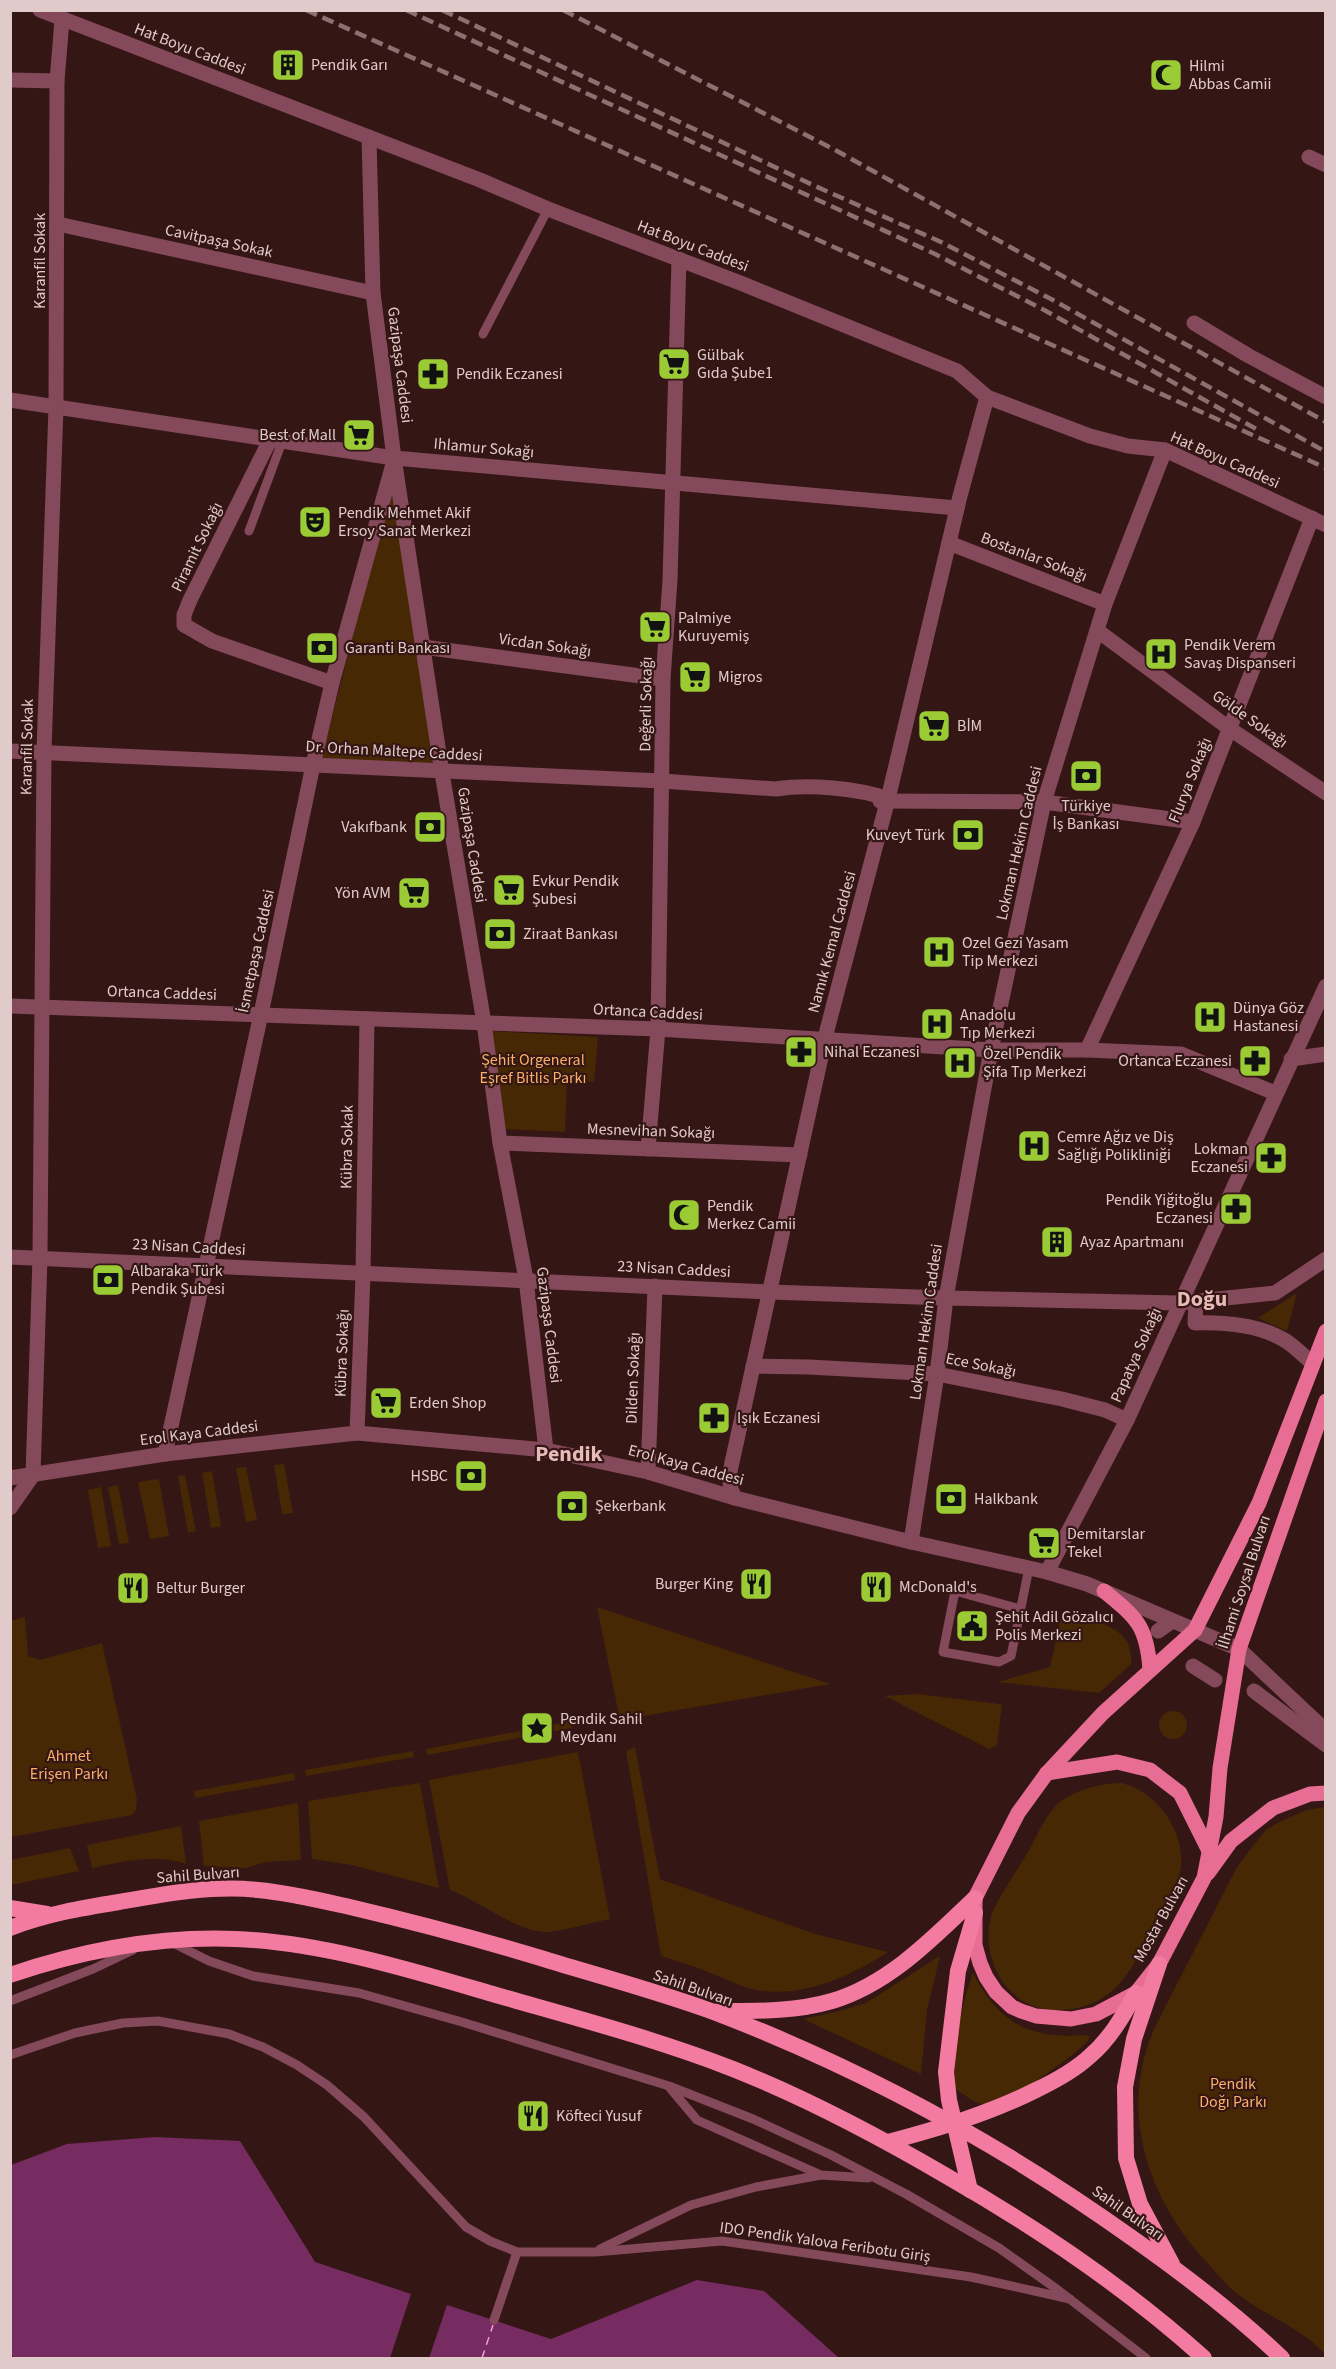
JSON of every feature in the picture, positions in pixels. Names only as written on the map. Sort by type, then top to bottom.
[{"type":"highway","name":"Sahil Bulvarı","points":[[10,1928],[50,1915],[142,1898],[206,1889],[256,1890],[314,1899],[469,1937],[710,2011],[828,2061],[956,2124],[1088,2206],[1173,2267],[1221,2304],[1282,2358]]},
{"type":"highway","points":[[710,2011],[796,2009],[833,2001],[861,1990],[920,1951],[975,1905]]},
{"type":"highway","points":[[970,2190],[949,2100],[946,2072],[958,1971],[975,1905]]},
{"type":"highway","points":[[10,1908],[50,1915]]},
{"type":"highway","points":[[10,1975],[81,1956],[147,1943],[234,1939],[305,1946],[451,1982],[630,2034],[730,2068],[784,2091],[888,2142],[970,2190],[1102,2275],[1204,2358]]},
{"type":"highway","points":[[1159,1964],[1134,2039],[1125,2087],[1126,2157],[1140,2204],[1173,2267]]},
{"type":"highway","points":[[888,2142],[956,2124],[1012,2102],[1059,2078],[1090,2056],[1114,2030],[1136,1993]]},
{"type":"main road","name":"İlhami Soysal Bulvarı","points":[[1047,1773],[1103,1713],[1195,1630],[1259,1503],[1326,1331]]},
{"type":"main road","name":"İlhami Soysal Bulvarı","points":[[1209,1851],[1239,1649],[1325,1403]]},
{"type":"main road","points":[[1104,1591],[1129,1612],[1143,1629],[1148,1645],[1150,1670]]},
{"type":"main road","points":[[1047,1773],[1117,1762],[1149,1770],[1180,1793],[1209,1851]]},
{"type":"main road","name":"Mostar Bulvarı","points":[[1047,1773],[1018,1813],[975,1905],[975,1945],[986,1977],[996,1992],[1012,2007],[1036,2016],[1071,2019],[1096,2014],[1136,1993],[1159,1964],[1204,1878],[1209,1851]]},
{"type":"main road","points":[[1204,1878],[1231,1841],[1273,1808],[1310,1794],[1326,1793]]},
{"type":"street","name":"Hat Boyu Caddesi","points":[[40,10],[480,180],[957,371],[987,397],[1090,436],[1128,446],[1165,450],[1326,525]]},
{"type":"street","name":"Karanfil Sokak","points":[[33,1475],[40,1258],[44,751],[56,407],[57,81],[62,20]]},
{"type":"street","points":[[10,80],[57,81]]},
{"type":"street","name":"Gazipaşa Caddesi","points":[[369,137],[373,293],[394,458],[442,772],[484,1023],[500,1143],[526,1279],[546,1450]]},
{"type":"street","points":[[1309,157],[1326,165]]},
{"type":"street","name":"Cavitpaşa Sokak","points":[[58,224],[373,293]]},
{"type":"street","name":"Değerli Sokağı","points":[[648,1149],[658,1029],[663,679],[674,484],[679,259]]},
{"type":"street","points":[[1194,323],[1249,356],[1326,397]]},
{"type":"street","name":"Namık Kemal Caddesi","points":[[735,1498],[730,1489],[729,1476],[825,1039],[888,800],[957,508],[987,397]]},
{"type":"street","name":"Ihlamur Sokağı","points":[[10,400],[394,458],[957,508]]},
{"type":"street","name":"Piramit Sokağı","points":[[276,441],[190,600],[184,615],[184,625],[212,641],[332,683]]},
{"type":"street","name":"Lokman Hekim Caddesi","points":[[911,1542],[991,1050],[1044,802],[1105,604],[1165,450]]},
{"type":"street","name":"İsmetpaşa Caddesi","points":[[165,1454],[313,765],[332,683],[394,458]]},
{"type":"street","name":"Flurya Sokağı","points":[[1087,1050],[1193,822],[1311,518]]},
{"type":"street","name":"Bostanlar Sokağı","points":[[949,543],[1105,604]]},
{"type":"street","name":"Gölde Sokağı","points":[[1098,631],[1230,729],[1326,793]]},
{"type":"street","name":"Vicdan Sokağı","points":[[423,647],[663,679]]},
{"type":"street","name":"Dr. Orhan Maltepe Caddesi","points":[[10,751],[776,789],[794,786],[872,793],[888,800],[1044,802],[1193,822]]},
{"type":"street","name":"Papatya Sokağı","points":[[1047,1572],[1127,1420],[1326,986]]},
{"type":"street","name":"Ortanca Caddesi","points":[[10,1006],[658,1029],[991,1050],[1087,1050],[1181,1054],[1275,1094]]},
{"type":"street","name":"Kübra Sokak","points":[[363,1275],[367,1019]]},
{"type":"street","points":[[1291,1059],[1326,1054]]},
{"type":"street","name":"Mesnevihan Sokağı","points":[[500,1143],[800,1155]]},
{"type":"street","name":"23 Nisan Caddesi","points":[[10,1257],[770,1292],[950,1308],[1179,1303],[1275,1293],[1326,1259]]},
{"type":"street","name":"Kübra Sokağı","points":[[357,1432],[363,1275]]},
{"type":"street","name":"Dilden Sokağı","points":[[648,1472],[655,1286]]},
{"type":"street","points":[[1196,1301],[1195,1323],[1217,1322],[1265,1331],[1286,1341],[1311,1362]]},
{"type":"street","name":"Ece Sokağı","points":[[753,1366],[937,1374],[1062,1399],[1105,1410],[1127,1420]]},
{"type":"street","name":"Erol Kaya Caddesi","points":[[10,1478],[165,1454],[357,1432],[546,1450],[648,1472],[735,1498],[911,1542],[1047,1572],[1104,1591],[1239,1649]]},
{"type":"street","points":[[10,1508],[33,1475]]},
{"type":"street","points":[[1239,1649],[1326,1731]]},
{"type":"street","points":[[1193,1666],[1215,1680]]},
{"type":"street","points":[[1254,1691],[1326,1745]]},
{"type":"lane","points":[[483,334],[548,209]]},
{"type":"lane","points":[[249,531],[276,441]]},
{"type":"lane","points":[[1020,1609],[955,1591],[943,1652],[999,1662],[1008,1659],[1013,1653],[1029,1568]]},
{"type":"lane","points":[[168,1941],[209,1961],[253,1976],[338,1988],[397,2003],[669,2086],[753,2119],[875,2178],[999,2248],[1146,2358]]},
{"type":"lane","points":[[10,2001],[93,1969],[147,1943]]},
{"type":"lane","name":"IDO Pendik Yalova Feribotu Giriş","points":[[10,2055],[75,2033],[123,2023],[158,2021],[229,2034],[263,2047],[297,2065],[327,2085],[364,2117],[466,2227],[490,2241],[517,2252],[595,2252],[722,2241],[971,2277],[1070,2299]]},
{"type":"lane","points":[[669,2086],[697,2120],[821,2175]]},
{"type":"lane","points":[[595,2252],[691,2205],[756,2187],[821,2175],[875,2178]]},
{"type":"lane","points":[[494,2320],[517,2252]]},
{"type":"green space","points":[[392,485],[446,767],[321,760]]},
{"type":"green space","name":"Şehit Orgeneral Eşref Bitlis Parkı","points":[[492,1031],[598,1037],[594,1082],[567,1080],[565,1132],[503,1129]]},
{"type":"green space","points":[[1297,1293],[1287,1331],[1258,1318]]},
{"type":"green space","points":[[284,1464],[293,1513],[282,1514],[274,1465]]},
{"type":"green space","points":[[246,1467],[257,1520],[246,1522],[236,1468]]},
{"type":"green space","points":[[212,1471],[221,1526],[211,1528],[202,1473]]},
{"type":"green space","points":[[185,1475],[196,1531],[188,1533],[178,1476]]},
{"type":"green space","points":[[159,1479],[169,1536],[150,1539],[138,1482]]},
{"type":"green space","points":[[118,1485],[129,1543],[119,1544],[108,1487]]},
{"type":"green space","points":[[101,1487],[111,1546],[98,1548],[88,1490]]},
{"type":"green space","points":[[597,1607],[830,1684],[620,1720]]},
{"type":"green space","points":[[1062,1612],[1098,1622],[1119,1632],[1126,1640],[1131,1664],[1099,1693],[998,1682],[1050,1667]]},
{"type":"green space","name":"Ahmet Erişen Parkı","points":[[25,1617],[28,1656],[40,1660],[102,1643],[137,1800],[136,1810],[132,1815],[11,1837],[11,1621]]},
{"type":"green space","points":[[917,1694],[1002,1705],[997,1745],[989,1749],[885,1696]]},
{"type":"green space","points":[[1173,1711],[1183,1715],[1187,1725],[1183,1735],[1173,1739],[1163,1735],[1159,1725],[1163,1715]]},
{"type":"green space","points":[[571,1721],[572,1728],[427,1755],[426,1749]]},
{"type":"green space","points":[[635,1747],[660,1879],[815,1934],[888,1952],[857,1970],[823,1984],[805,1989],[769,1992],[748,1988],[661,1956],[626,1751]]},
{"type":"green space","points":[[413,1751],[414,1757],[306,1776],[305,1770]]},
{"type":"green space","points":[[578,1752],[610,1919],[560,1930],[534,1931],[450,1890],[429,1780]]},
{"type":"green space","points":[[294,1773],[295,1780],[195,1798],[194,1791]]},
{"type":"green space","points":[[420,1783],[439,1888],[352,1865],[312,1859],[308,1801]]},
{"type":"green space","points":[[1122,1783],[1146,1795],[1156,1803],[1173,1826],[1181,1852],[1180,1872],[1175,1886],[1132,1966],[1123,1980],[1111,1991],[1098,2001],[1082,2007],[1056,2010],[1032,2006],[1008,1989],[996,1970],[988,1939],[993,1910],[1051,1811],[1061,1801],[1082,1790]]},
{"type":"green space","points":[[298,1803],[301,1860],[266,1862],[246,1868],[204,1866],[199,1821]]},
{"type":"green space","name":"Pendik Doğı Parkı","points":[[1326,1807],[1325,2354],[1305,2336],[1232,2290],[1191,2244],[1172,2216],[1157,2187],[1146,2157],[1140,2125],[1139,2093],[1144,2060],[1155,2027],[1237,1867],[1266,1830],[1306,1810]]},
{"type":"green space","points":[[181,1826],[186,1864],[151,1859],[92,1868],[87,1845]]},
{"type":"green space","points":[[70,1848],[79,1871],[11,1885],[11,1860]]},
{"type":"green space","points":[[940,1956],[927,2010],[921,2074],[803,2019],[866,2003]]},
{"type":"green space","points":[[973,1973],[994,2005],[1006,2017],[1019,2025],[1049,2034],[1090,2037],[1067,2059],[1022,2090],[994,2103],[983,2104],[972,2100],[954,2088],[954,2074],[961,2015]]},
{"type":"shaded area","points":[[155,2137],[240,2141],[315,2262],[411,2294],[390,2358],[14,2358],[10,2353],[11,2165],[67,2144]]},
{"type":"shaded area","points":[[697,2280],[764,2291],[839,2358],[429,2358],[447,2305],[551,2339]]},
{"type":"ferry route","points":[[482,2358],[493,2325]]},
{"type":"railway","points":[[306,10],[1326,468]]},
{"type":"railway","points":[[406,10],[935,254],[1046,311],[1258,430]]},
{"type":"railway","points":[[442,10],[815,186],[941,242],[1051,299],[1326,452]]},
{"type":"railway","points":[[563,10],[837,151],[1326,422]]},
{"type":"place","name":"Pendik Garı","points":[[288,65]]},
{"type":"place","name":"Hilmi Abbas Camii","points":[[1166,75]]},
{"type":"place","name":"Gülbak Gıda Şube1","points":[[674,364]]},
{"type":"place","name":"Pendik Eczanesi","points":[[433,374]]},
{"type":"place","name":"Best of Mall","points":[[359,435]]},
{"type":"place","name":"Pendik Mehmet Akif Ersoy Sanat Merkezi","points":[[315,522]]},
{"type":"place","name":"Palmiye Kuruyemiş","points":[[655,627]]},
{"type":"place","name":"Garanti Bankası","points":[[322,648]]},
{"type":"place","name":"Pendik Verem Savaş Dispanseri","points":[[1161,654]]},
{"type":"place","name":"Migros","points":[[695,677]]},
{"type":"place","name":"BİM","points":[[934,726]]},
{"type":"place","name":"Türkiye İş Bankası","points":[[1086,776]]},
{"type":"place","name":"Vakıfbank","points":[[430,827]]},
{"type":"place","name":"Kuveyt Türk","points":[[968,835]]},
{"type":"place","name":"Evkur Pendik Şubesi","points":[[509,890]]},
{"type":"place","name":"Yön AVM","points":[[414,893]]},
{"type":"place","name":"Ziraat Bankası","points":[[500,934]]},
{"type":"place","name":"Ozel Gezi Yasam Tip Merkezi","points":[[939,952]]},
{"type":"place","name":"Dünya Göz Hastanesi","points":[[1210,1017]]},
{"type":"place","name":"Anadolu Tıp Merkezi","points":[[937,1024]]},
{"type":"place","name":"Nihal Eczanesi","points":[[801,1052]]},
{"type":"place","name":"Ortanca Eczanesi","points":[[1255,1061]]},
{"type":"place","name":"Özel Pendik Şifa Tıp Merkezi","points":[[960,1063]]},
{"type":"place","name":"Cemre Ağız ve Diş Sağlığı Polikliniği","points":[[1034,1146]]},
{"type":"place","name":"Lokman Eczanesi","points":[[1271,1158]]},
{"type":"place","name":"Pendik Yiğitoğlu Eczanesi","points":[[1236,1209]]},
{"type":"place","name":"Pendik Merkez Camii","points":[[684,1215]]},
{"type":"place","name":"Ayaz Apartmanı","points":[[1057,1242]]},
{"type":"place","name":"Albaraka Türk Pendik Şubesi","points":[[108,1280]]},
{"type":"place","name":"Erden Shop","points":[[386,1403]]},
{"type":"place","name":"Işık Eczanesi","points":[[714,1418]]},
{"type":"place","name":"HSBC","points":[[471,1476]]},
{"type":"place","name":"Halkbank","points":[[951,1499]]},
{"type":"place","name":"Şekerbank","points":[[572,1506]]},
{"type":"place","name":"Demitarslar Tekel","points":[[1044,1543]]},
{"type":"place","name":"Burger King","points":[[756,1584]]},
{"type":"place","name":"McDonald's","points":[[876,1587]]},
{"type":"place","name":"Beltur Burger","points":[[133,1588]]},
{"type":"place","name":"Şehit Adil Gözalıcı Polis Merkezi","points":[[972,1626]]},
{"type":"place","name":"Pendik Sahil Meydanı","points":[[537,1728]]},
{"type":"place","name":"Köfteci Yusuf","points":[[533,2116]]},
{"type":"district","name":"Doğu","points":[[1202,1299]]},
{"type":"district","name":"Pendik","points":[[569,1454]]}]
